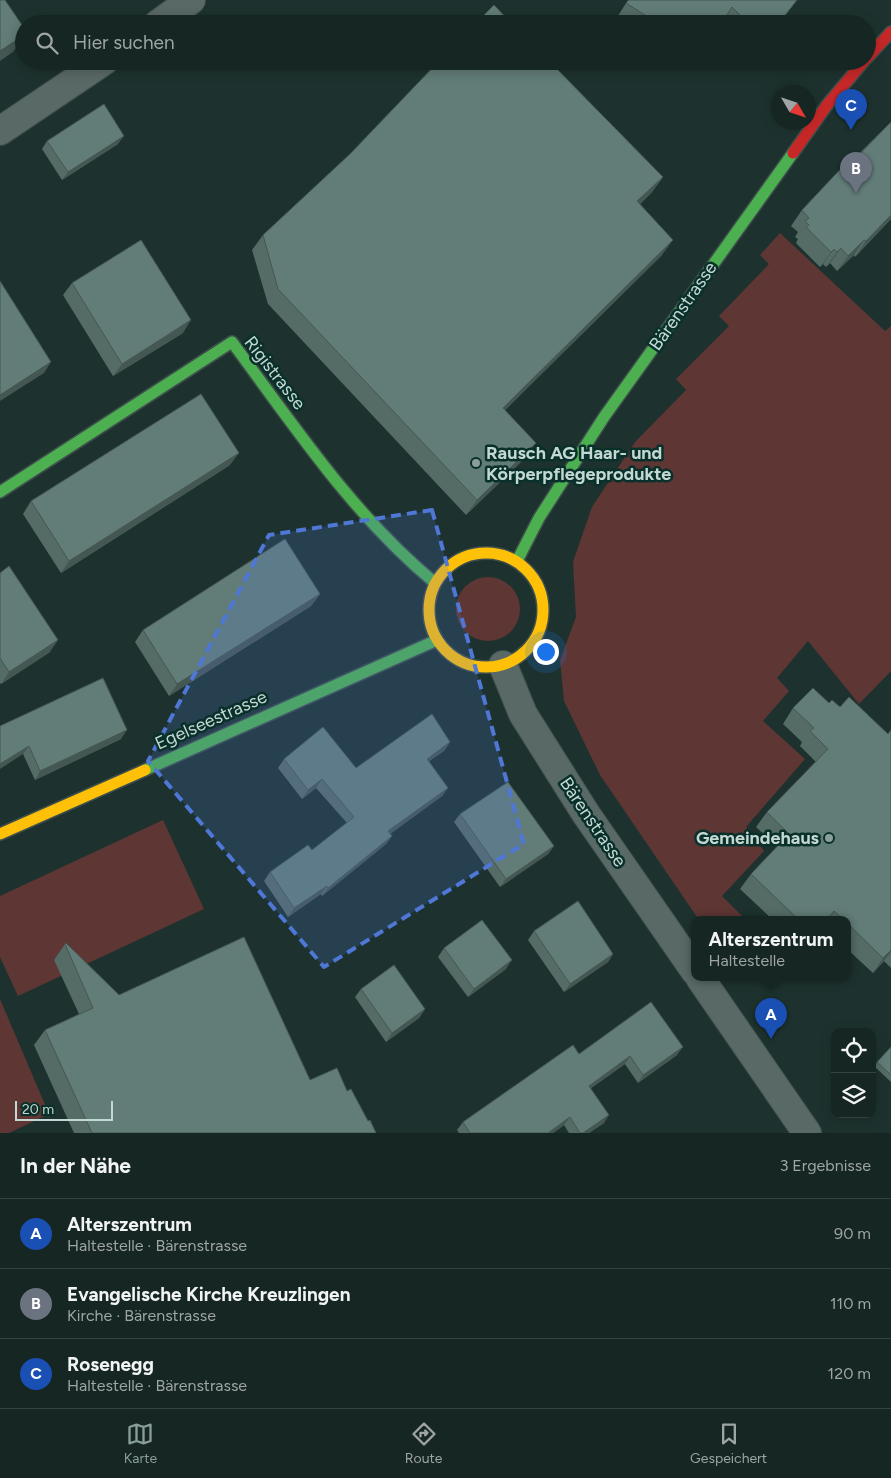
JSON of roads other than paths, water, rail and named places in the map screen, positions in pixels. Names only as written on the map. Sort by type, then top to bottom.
[{"type":"main road","points":[[876,48],[891,32]]},
{"type":"main road","name":"Bärenstrasse","points":[[517,561],[539,518],[604,417],[827,105],[856,70]]},
{"type":"main road","name":"Rigistrasse","points":[[0,492],[232,342],[352,502],[391,545],[435,583]]},
{"type":"main road","points":[[481,552],[500,553],[517,561],[531,573],[540,590],[544,608],[542,626],[533,644],[520,657],[503,665],[484,668],[466,664],[449,654],[437,640],[429,621],[429,601],[435,583],[447,567],[462,557],[481,552]]},
{"type":"main road","name":"Egelseestrasse","points":[[0,834],[437,640]]},
{"type":"street","points":[[170,15],[191,0]]},
{"type":"street","points":[[0,131],[91,70]]},
{"type":"street","name":"Bärenstrasse","points":[[503,665],[523,714],[586,814],[691,965]]},
{"type":"street","points":[[702,981],[807,1133]]},
{"type":"place","name":"Rosenegg","points":[[851,130]]},
{"type":"place","name":"Evangelische Kirche Kreuzlingen","points":[[856,193]]},
{"type":"place","name":"Rausch AG Haar- und Körperpflegeprodukte","points":[[476,463]]},
{"type":"place","name":"Gemeindehaus","points":[[829,838]]},
{"type":"place","name":"Alterszentrum","points":[[771,1039]]}]
